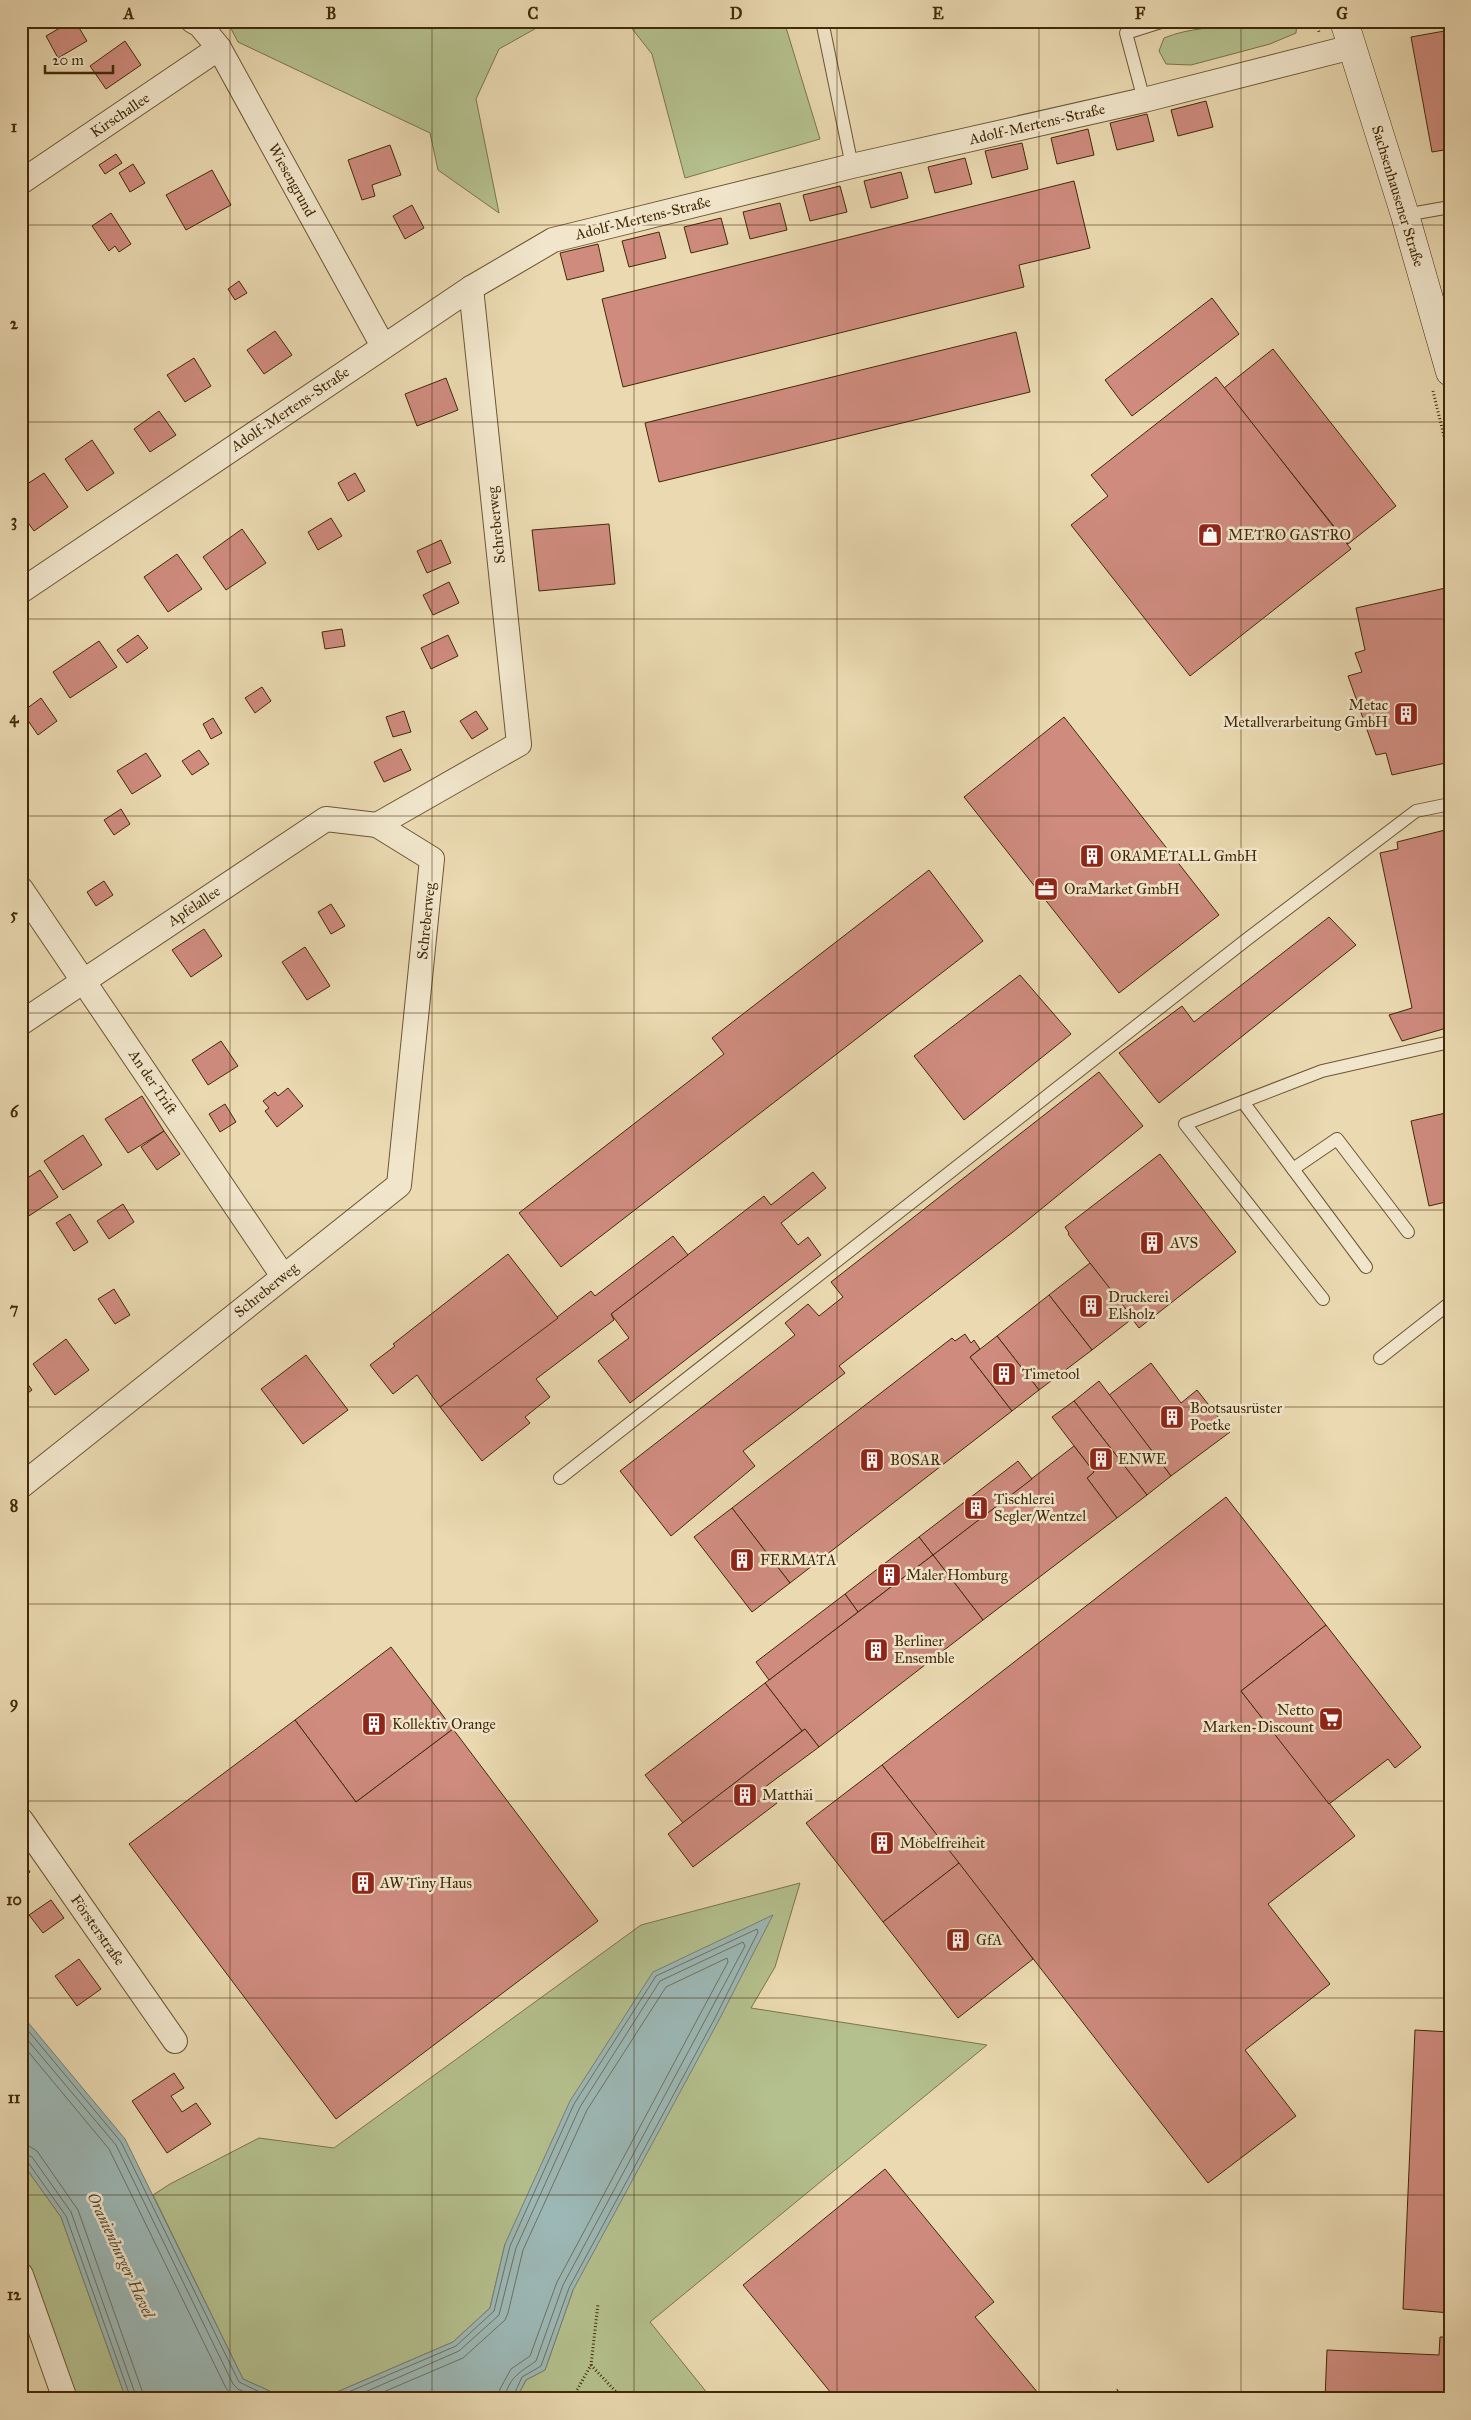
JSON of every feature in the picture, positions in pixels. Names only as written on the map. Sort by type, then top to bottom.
[{"type":"main road","name":"Sachsenhausener Straße","points":[[1344,21],[1405,216],[1450,372]]},
{"type":"street","name":"Wiesengrund","points":[[193,21],[200,25],[219,48],[384,346]]},
{"type":"street","name":"Adolf-Mertens-Straße","points":[[21,591],[471,288],[553,240],[852,166],[1144,100],[1352,47]]},
{"type":"street","name":"Kirschallee","points":[[21,182],[219,48]]},
{"type":"street","name":"Schreberweg","points":[[21,1486],[283,1276],[399,1186],[432,860],[377,825],[518,744],[471,288]]},
{"type":"street","name":"Apfelallee","points":[[21,1023],[326,819],[377,825]]},
{"type":"street","name":"An der Trift","points":[[21,889],[283,1276]]},
{"type":"street","name":"Försterstraße","points":[[21,1820],[175,2040]]},
{"type":"street","points":[[21,2275],[65,2399]]},
{"type":"lane","points":[[822,21],[852,166]]},
{"type":"lane","points":[[1144,100],[1124,27],[1164,21]]},
{"type":"lane","points":[[1405,216],[1450,206]]},
{"type":"lane","points":[[560,1478],[1246,940],[1416,811],[1450,804]]},
{"type":"lane","points":[[1323,1299],[1185,1124],[1322,1071],[1450,1042]]},
{"type":"lane","points":[[1243,1102],[1366,1267]]},
{"type":"lane","points":[[1293,1169],[1337,1139],[1408,1232]]},
{"type":"lane","points":[[1380,1358],[1450,1303]]},
{"type":"path","points":[[1315,21],[1317,27]]},
{"type":"path","points":[[572,2399],[591,2364],[598,2304]]},
{"type":"path","points":[[591,2364],[618,2394],[619,2399]]},
{"type":"path","points":[[1106,2399],[1118,2390]]},
{"type":"green space","points":[[227,21],[549,21],[499,49],[476,99],[499,213],[438,170],[430,133],[238,42]]},
{"type":"green space","points":[[626,21],[784,21],[820,139],[685,178],[652,54]]},
{"type":"green space","points":[[1244,21],[1297,21],[1296,33],[1270,44],[1191,65],[1166,64],[1159,51],[1164,38],[1174,34]]},
{"type":"green space","points":[[800,1883],[775,1967],[751,2008],[987,2045],[650,2322],[712,2399],[516,2399],[526,2380],[545,2370],[573,2290],[505,2244],[490,2308],[453,2342],[337,2392],[285,2398],[243,2379],[153,2195],[170,2184],[259,2138],[334,2148],[641,1925]]},
{"type":"green space","points":[[21,2161],[61,2217],[126,2399],[65,2399],[21,2275]]},
{"type":"water","name":"Oranienburger Havel","points":[[773,1915],[719,2020],[573,2290],[545,2370],[526,2380],[516,2399],[126,2399],[61,2217],[21,2161],[21,2014],[125,2139],[243,2379],[285,2398],[337,2392],[453,2342],[490,2308],[505,2244],[570,2101],[653,1972]]},
{"type":"building","points":[[75,21],[87,41],[58,58],[46,36]]},
{"type":"building","points":[[1450,30],[1450,149],[1432,152],[1411,37]]},
{"type":"building","points":[[125,41],[141,65],[106,89],[90,66]]},
{"type":"building","points":[[1206,101],[1213,127],[1178,136],[1171,110]]},
{"type":"building","points":[[1147,114],[1154,141],[1117,150],[1110,123]]},
{"type":"building","points":[[1088,129],[1094,155],[1057,164],[1051,138]]},
{"type":"building","points":[[1022,143],[1028,169],[992,178],[985,151]]},
{"type":"building","points":[[390,145],[401,175],[372,185],[375,196],[362,200],[348,160]]},
{"type":"building","points":[[116,154],[122,163],[105,174],[99,165]]},
{"type":"building","points":[[965,158],[972,184],[935,193],[928,167]]},
{"type":"building","points":[[133,164],[145,183],[130,192],[119,173]]},
{"type":"building","points":[[212,170],[231,205],[186,230],[166,195]]},
{"type":"building","points":[[901,172],[908,198],[871,208],[864,181]]},
{"type":"building","points":[[1074,181],[1090,248],[1019,265],[1024,287],[623,387],[602,299]]},
{"type":"building","points":[[840,186],[847,212],[810,221],[803,195]]},
{"type":"building","points":[[780,203],[787,230],[750,239],[743,212]]},
{"type":"building","points":[[412,205],[424,228],[405,239],[393,216]]},
{"type":"building","points":[[111,213],[131,244],[119,252],[115,246],[109,251],[92,226]]},
{"type":"building","points":[[721,218],[728,244],[691,253],[684,227]]},
{"type":"building","points":[[659,232],[666,258],[629,267],[622,241]]},
{"type":"building","points":[[598,244],[604,271],[567,280],[560,253]]},
{"type":"building","points":[[239,281],[247,293],[235,300],[228,289]]},
{"type":"building","points":[[1212,298],[1239,334],[1132,416],[1105,380]]},
{"type":"building","points":[[275,331],[292,355],[264,374],[247,350]]},
{"type":"building","points":[[1016,332],[1030,392],[659,482],[645,423]]},
{"type":"building","points":[[1273,349],[1396,506],[1348,544],[1224,388]]},
{"type":"building","points":[[194,358],[211,386],[185,402],[167,375]]},
{"type":"building","name":"METRO GASTRO","points":[[1216,377],[1351,549],[1190,676],[1071,525],[1108,496],[1091,475]]},
{"type":"building","points":[[446,378],[458,410],[417,426],[405,394]]},
{"type":"building","points":[[159,411],[176,435],[150,452],[134,429]]},
{"type":"building","points":[[92,440],[114,473],[87,491],[65,459]]},
{"type":"building","points":[[44,473],[68,507],[34,531],[21,513],[21,488]]},
{"type":"building","points":[[355,473],[365,491],[348,501],[338,483]]},
{"type":"building","points":[[331,518],[342,536],[318,550],[308,532]]},
{"type":"building","points":[[609,524],[615,584],[539,591],[532,530]]},
{"type":"building","points":[[242,529],[266,563],[226,590],[203,557]]},
{"type":"building","points":[[441,540],[451,563],[427,573],[417,551]]},
{"type":"building","points":[[177,554],[202,589],[168,612],[144,577]]},
{"type":"building","points":[[449,582],[459,603],[433,615],[423,595]]},
{"type":"building","name":"Metac Metallverarbeitung GmbH","points":[[1450,587],[1450,762],[1392,775],[1386,753],[1376,755],[1348,676],[1362,672],[1355,653],[1365,650],[1356,608]]},
{"type":"building","points":[[342,629],[345,646],[325,649],[322,632]]},
{"type":"building","points":[[138,635],[148,648],[127,663],[117,650]]},
{"type":"building","points":[[448,635],[458,656],[431,669],[421,648]]},
{"type":"building","points":[[99,641],[117,667],[70,698],[53,672]]},
{"type":"building","points":[[262,687],[271,701],[255,713],[245,698]]},
{"type":"building","points":[[41,698],[57,721],[38,735],[22,712]]},
{"type":"building","points":[[404,711],[411,732],[393,737],[386,717]]},
{"type":"building","points":[[476,711],[488,729],[472,739],[460,721]]},
{"type":"building","name":"ORAMETALL GmbH","points":[[1064,717],[1219,915],[1119,993],[964,797]]},
{"type":"building","points":[[213,718],[222,733],[211,739],[203,724]]},
{"type":"building","points":[[401,749],[411,770],[384,782],[374,762]]},
{"type":"building","points":[[199,750],[209,764],[192,775],[182,761]]},
{"type":"building","points":[[146,753],[161,776],[132,794],[117,771]]},
{"type":"building","points":[[121,809],[130,824],[114,835],[104,820]]},
{"type":"building","points":[[1445,830],[1450,852],[1450,930],[1448,931],[1450,940],[1450,1027],[1402,1041],[1389,1015],[1412,1008],[1380,853],[1398,849],[1397,842]]},
{"type":"building","points":[[929,870],[983,941],[561,1267],[519,1213],[724,1054],[712,1038]]},
{"type":"building","points":[[104,881],[113,895],[96,906],[87,892]]},
{"type":"building","points":[[331,904],[345,926],[331,934],[318,912]]},
{"type":"building","points":[[1329,917],[1356,945],[1159,1103],[1119,1053],[1182,1006],[1194,1022]]},
{"type":"building","points":[[204,929],[222,956],[191,977],[172,950]]},
{"type":"building","points":[[305,947],[330,986],[307,1000],[282,962]]},
{"type":"building","points":[[1020,975],[1071,1034],[964,1120],[914,1056]]},
{"type":"building","points":[[221,1041],[238,1066],[208,1085],[192,1060]]},
{"type":"building","points":[[1099,1072],[1143,1126],[1013,1232],[839,1366],[845,1373],[743,1451],[755,1466],[671,1536],[620,1471],[795,1335],[785,1323],[808,1304],[819,1316],[843,1297],[831,1282]]},
{"type":"building","points":[[288,1088],[303,1106],[277,1127],[265,1111],[269,1108],[263,1101],[275,1092],[278,1096]]},
{"type":"building","points":[[142,1096],[164,1131],[128,1153],[105,1119]]},
{"type":"building","points":[[225,1104],[236,1122],[220,1132],[209,1114]]},
{"type":"building","points":[[1450,1112],[1450,1201],[1429,1206],[1411,1121]]},
{"type":"building","points":[[164,1131],[180,1154],[157,1170],[141,1147]]},
{"type":"building","points":[[83,1135],[102,1165],[63,1190],[44,1161]]},
{"type":"building","name":"AVS","points":[[1160,1154],[1236,1252],[1139,1328],[1068,1234],[1065,1227]]},
{"type":"building","points":[[40,1170],[58,1197],[21,1221],[21,1182]]},
{"type":"building","points":[[813,1172],[826,1188],[781,1223],[798,1245],[808,1237],[821,1255],[630,1403],[598,1361],[629,1338],[611,1314],[764,1196],[771,1205]]},
{"type":"building","points":[[123,1204],[134,1222],[109,1239],[97,1221]]},
{"type":"building","points":[[70,1214],[88,1242],[74,1251],[56,1223]]},
{"type":"building","points":[[673,1236],[688,1255],[611,1314],[614,1320],[536,1379],[550,1397],[525,1417],[530,1423],[482,1461],[440,1407],[591,1291],[595,1296]]},
{"type":"building","points":[[508,1254],[558,1318],[440,1407],[417,1375],[393,1394],[370,1365],[395,1346],[393,1344]]},
{"type":"building","name":"Druckerei Elsholz","points":[[1090,1263],[1133,1318],[1092,1350],[1049,1295]]},
{"type":"building","points":[[114,1289],[130,1315],[115,1324],[98,1299]]},
{"type":"building","points":[[1049,1295],[1092,1350],[1039,1390],[997,1336]]},
{"type":"building","name":"BOSAR","points":[[965,1334],[971,1343],[974,1340],[980,1349],[970,1357],[1012,1411],[790,1583],[732,1508],[952,1338],[955,1341]]},
{"type":"building","name":"Timetool","points":[[997,1336],[1039,1390],[1012,1411],[970,1357]]},
{"type":"building","points":[[66,1339],[89,1370],[55,1395],[33,1364]]},
{"type":"building","points":[[306,1355],[348,1410],[303,1444],[261,1389]]},
{"type":"building","name":"Bootsausrüster Poetke","points":[[1151,1363],[1181,1403],[1197,1390],[1230,1432],[1171,1476],[1109,1395]]},
{"type":"building","points":[[21,1375],[32,1390],[21,1398]]},
{"type":"building","points":[[1099,1381],[1171,1476],[1147,1495],[1074,1401]]},
{"type":"building","name":"ENWE","points":[[1074,1401],[1147,1495],[1117,1518],[1087,1478],[1094,1472],[1052,1417]]},
{"type":"building","points":[[1074,1446],[1094,1472],[1087,1478],[1117,1518],[983,1620],[933,1555]]},
{"type":"building","name":"Tischlerei Segler/Wentzel","points":[[1018,1461],[1032,1479],[933,1555],[919,1537]]},
{"type":"building","points":[[1226,1497],[1326,1625],[1241,1691],[1355,1836],[1268,1904],[1330,1984],[1245,2050],[1296,2116],[1208,2183],[882,1765]]},
{"type":"building","name":"FERMATA","points":[[732,1508],[790,1583],[752,1612],[694,1537]]},
{"type":"building","name":"Maler Homburg","points":[[919,1537],[933,1555],[858,1612],[845,1594]]},
{"type":"building","name":"Berliner Ensemble","points":[[933,1555],[983,1620],[819,1747],[805,1729],[802,1731],[765,1683]]},
{"type":"building","points":[[845,1594],[858,1612],[769,1680],[756,1662]]},
{"type":"building","name":"Netto Marken-Discount","points":[[1326,1625],[1421,1747],[1395,1768],[1388,1759],[1329,1804],[1241,1691]]},
{"type":"building","name":"Kollektiv Orange","points":[[391,1647],[453,1729],[356,1802],[295,1720]]},
{"type":"building","points":[[765,1683],[802,1731],[683,1823],[645,1775]]},
{"type":"building","name":"AW Tiny Haus","points":[[295,1720],[356,1802],[453,1729],[598,1921],[336,2119],[129,1844]]},
{"type":"building","name":"Matthäi","points":[[805,1729],[819,1747],[765,1787],[777,1803],[693,1867],[668,1834]]},
{"type":"building","name":"Möbelfreiheit","points":[[882,1765],[959,1863],[883,1922],[806,1823]]},
{"type":"building","points":[[21,1859],[30,1872],[21,1878]]},
{"type":"building","name":"GfA","points":[[959,1863],[1033,1959],[958,2018],[883,1922]]},
{"type":"building","points":[[51,1900],[64,1918],[43,1933],[29,1915]]},
{"type":"building","points":[[79,1959],[101,1989],[77,2006],[55,1976]]},
{"type":"building","points":[[1415,2030],[1450,2032],[1450,2313],[1403,2309]]},
{"type":"building","points":[[174,2073],[184,2088],[171,2096],[182,2112],[196,2103],[211,2124],[167,2153],[132,2101]]},
{"type":"building","points":[[885,2169],[994,2302],[975,2317],[1043,2399],[836,2399],[743,2285]]},
{"type":"building","points":[[1440,2337],[1450,2337],[1450,2399],[1325,2399],[1327,2350],[1439,2355]]},
{"type":"place","name":"METRO GASTRO","points":[[1210,535]]},
{"type":"place","name":"Metac Metallverarbeitung GmbH","points":[[1406,714]]},
{"type":"place","name":"ORAMETALL GmbH","points":[[1092,856]]},
{"type":"place","name":"OraMarket GmbH","points":[[1046,889]]},
{"type":"place","name":"AVS","points":[[1152,1243]]},
{"type":"place","name":"Druckerei Elsholz","points":[[1091,1306]]},
{"type":"place","name":"Timetool","points":[[1004,1374]]},
{"type":"place","name":"Bootsausrüster Poetke","points":[[1172,1417]]},
{"type":"place","name":"ENWE","points":[[1101,1459]]},
{"type":"place","name":"BOSAR","points":[[872,1460]]},
{"type":"place","name":"Tischlerei Segler/Wentzel","points":[[976,1508]]},
{"type":"place","name":"FERMATA","points":[[742,1560]]},
{"type":"place","name":"Maler Homburg","points":[[889,1575]]},
{"type":"place","name":"Berliner Ensemble","points":[[876,1650]]},
{"type":"place","name":"Netto Marken-Discount","points":[[1331,1719]]},
{"type":"place","name":"Kollektiv Orange","points":[[374,1724]]},
{"type":"place","name":"Matthäi","points":[[745,1795]]},
{"type":"place","name":"Möbelfreiheit","points":[[882,1843]]},
{"type":"place","name":"AW Tiny Haus","points":[[363,1883]]},
{"type":"place","name":"GfA","points":[[958,1940]]}]
